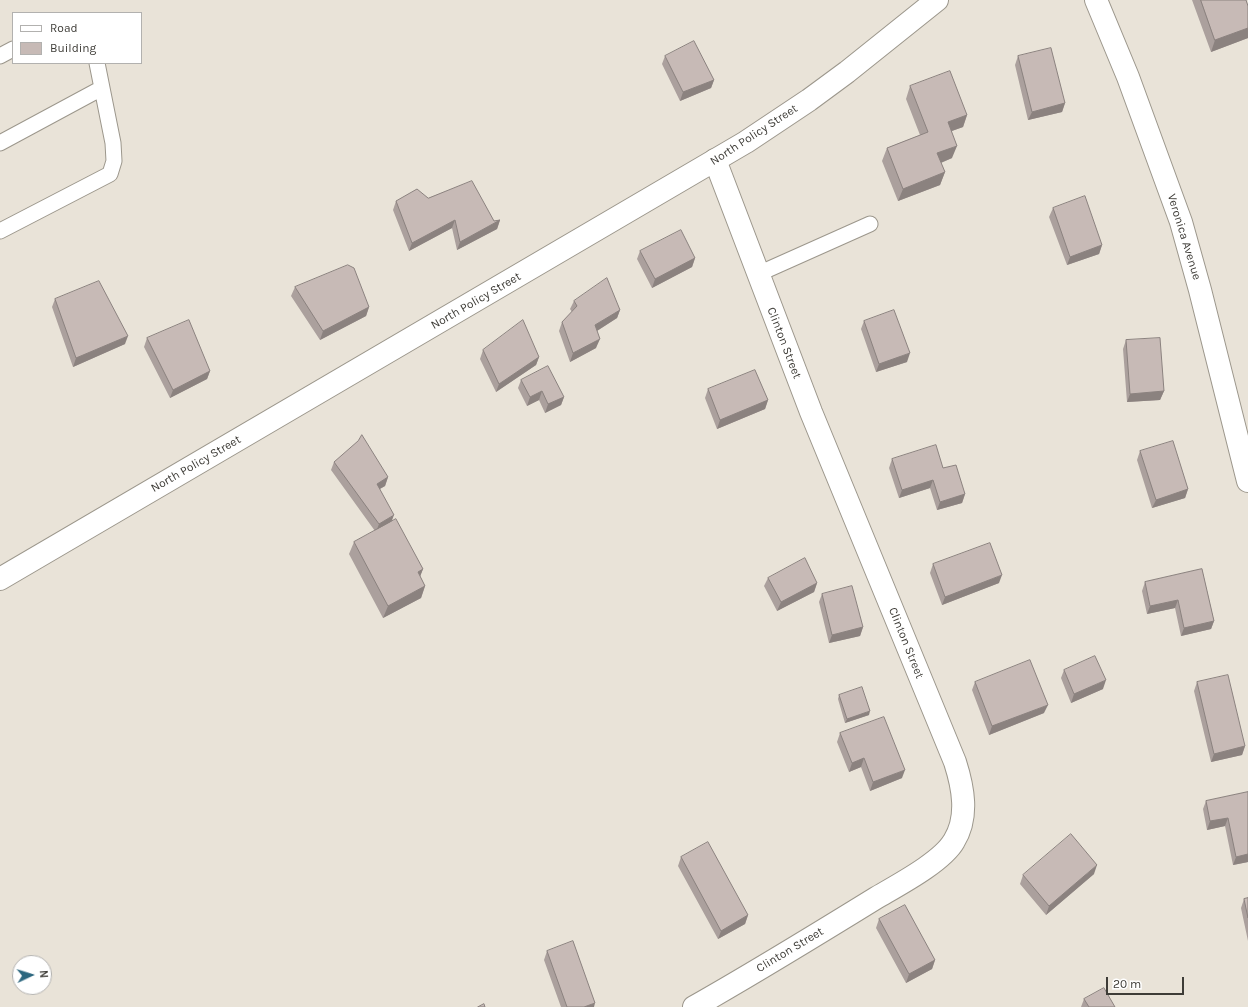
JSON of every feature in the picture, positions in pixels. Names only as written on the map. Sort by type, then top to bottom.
[{"type":"street","name":"North Policy Street","points":[[0,579],[746,142],[847,72],[936,0]]},
{"type":"street","name":"Veronica Avenue","points":[[1096,0],[1128,77],[1181,222],[1243,441],[1248,481]]},
{"type":"street","name":"Clinton Street","points":[[694,1007],[894,887],[944,854],[954,841],[962,823],[963,803],[961,781],[955,762],[811,412],[715,160]]},
{"type":"lane","points":[[0,56],[12,50]]},
{"type":"lane","points":[[0,231],[110,174],[114,161],[113,142],[97,64]]},
{"type":"lane","points":[[0,143],[102,88]]},
{"type":"lane","points":[[758,274],[870,224]]},
{"type":"building","points":[[1201,0],[1246,0],[1248,6],[1248,28],[1215,40]]},
{"type":"building","points":[[694,41],[714,80],[683,92],[665,56]]},
{"type":"building","points":[[1051,48],[1065,103],[1032,112],[1018,56]]},
{"type":"building","points":[[950,71],[967,115],[948,122],[957,146],[937,153],[945,172],[903,189],[887,148],[928,132],[910,86]]},
{"type":"building","points":[[472,181],[494,221],[500,220],[460,242],[455,220],[412,243],[396,201],[417,189],[428,198]]},
{"type":"building","points":[[1085,196],[1102,245],[1070,257],[1053,208]]},
{"type":"building","points":[[681,230],[695,258],[655,279],[640,251]]},
{"type":"building","points":[[348,265],[354,268],[369,307],[323,331],[295,287]]},
{"type":"building","points":[[607,278],[620,310],[595,325],[600,339],[573,353],[562,322],[577,306],[574,301]]},
{"type":"building","points":[[99,281],[128,336],[76,358],[55,299]]},
{"type":"building","points":[[894,310],[910,353],[879,364],[864,321]]},
{"type":"building","points":[[189,320],[210,371],[173,390],[147,338]]},
{"type":"building","points":[[523,320],[539,357],[499,384],[483,350]]},
{"type":"building","points":[[1160,338],[1164,391],[1130,394],[1126,340]]},
{"type":"building","points":[[548,366],[564,397],[548,404],[542,391],[530,397],[521,380]]},
{"type":"building","points":[[755,370],[768,400],[720,420],[708,389]]},
{"type":"building","points":[[362,435],[388,477],[377,484],[394,515],[379,524],[334,462],[358,441]]},
{"type":"building","points":[[1173,441],[1188,489],[1156,500],[1140,451]]},
{"type":"building","points":[[936,445],[943,468],[956,465],[965,494],[940,502],[933,480],[902,490],[892,459]]},
{"type":"building","points":[[396,519],[423,569],[418,572],[425,586],[388,606],[354,542]]},
{"type":"building","points":[[990,543],[1002,575],[945,597],[933,564]]},
{"type":"building","points":[[805,558],[817,583],[781,602],[768,578]]},
{"type":"building","points":[[1202,569],[1214,621],[1184,628],[1178,600],[1150,606],[1145,582]]},
{"type":"building","points":[[852,586],[863,627],[832,635],[822,594]]},
{"type":"building","points":[[1095,656],[1106,680],[1074,694],[1064,670]]},
{"type":"building","points":[[1030,660],[1048,705],[992,726],[975,682]]},
{"type":"building","points":[[1228,675],[1245,746],[1214,754],[1197,682]]},
{"type":"building","points":[[862,687],[870,711],[847,719],[839,695]]},
{"type":"building","points":[[884,717],[905,770],[873,782],[864,758],[852,763],[840,733]]},
{"type":"building","points":[[1248,792],[1248,854],[1236,857],[1228,818],[1210,821],[1206,801]]},
{"type":"building","points":[[1071,834],[1097,865],[1049,906],[1023,875]]},
{"type":"building","points":[[708,842],[748,915],[721,931],[681,857]]},
{"type":"building","points":[[1248,898],[1248,918],[1244,899]]},
{"type":"building","points":[[905,905],[935,960],[909,974],[879,919]]},
{"type":"building","points":[[573,941],[595,1003],[584,1007],[567,1007],[547,951]]},
{"type":"building","points":[[1104,988],[1115,1007],[1089,1007],[1084,999]]},
{"type":"building","points":[[484,1004],[485,1007],[478,1007]]}]
